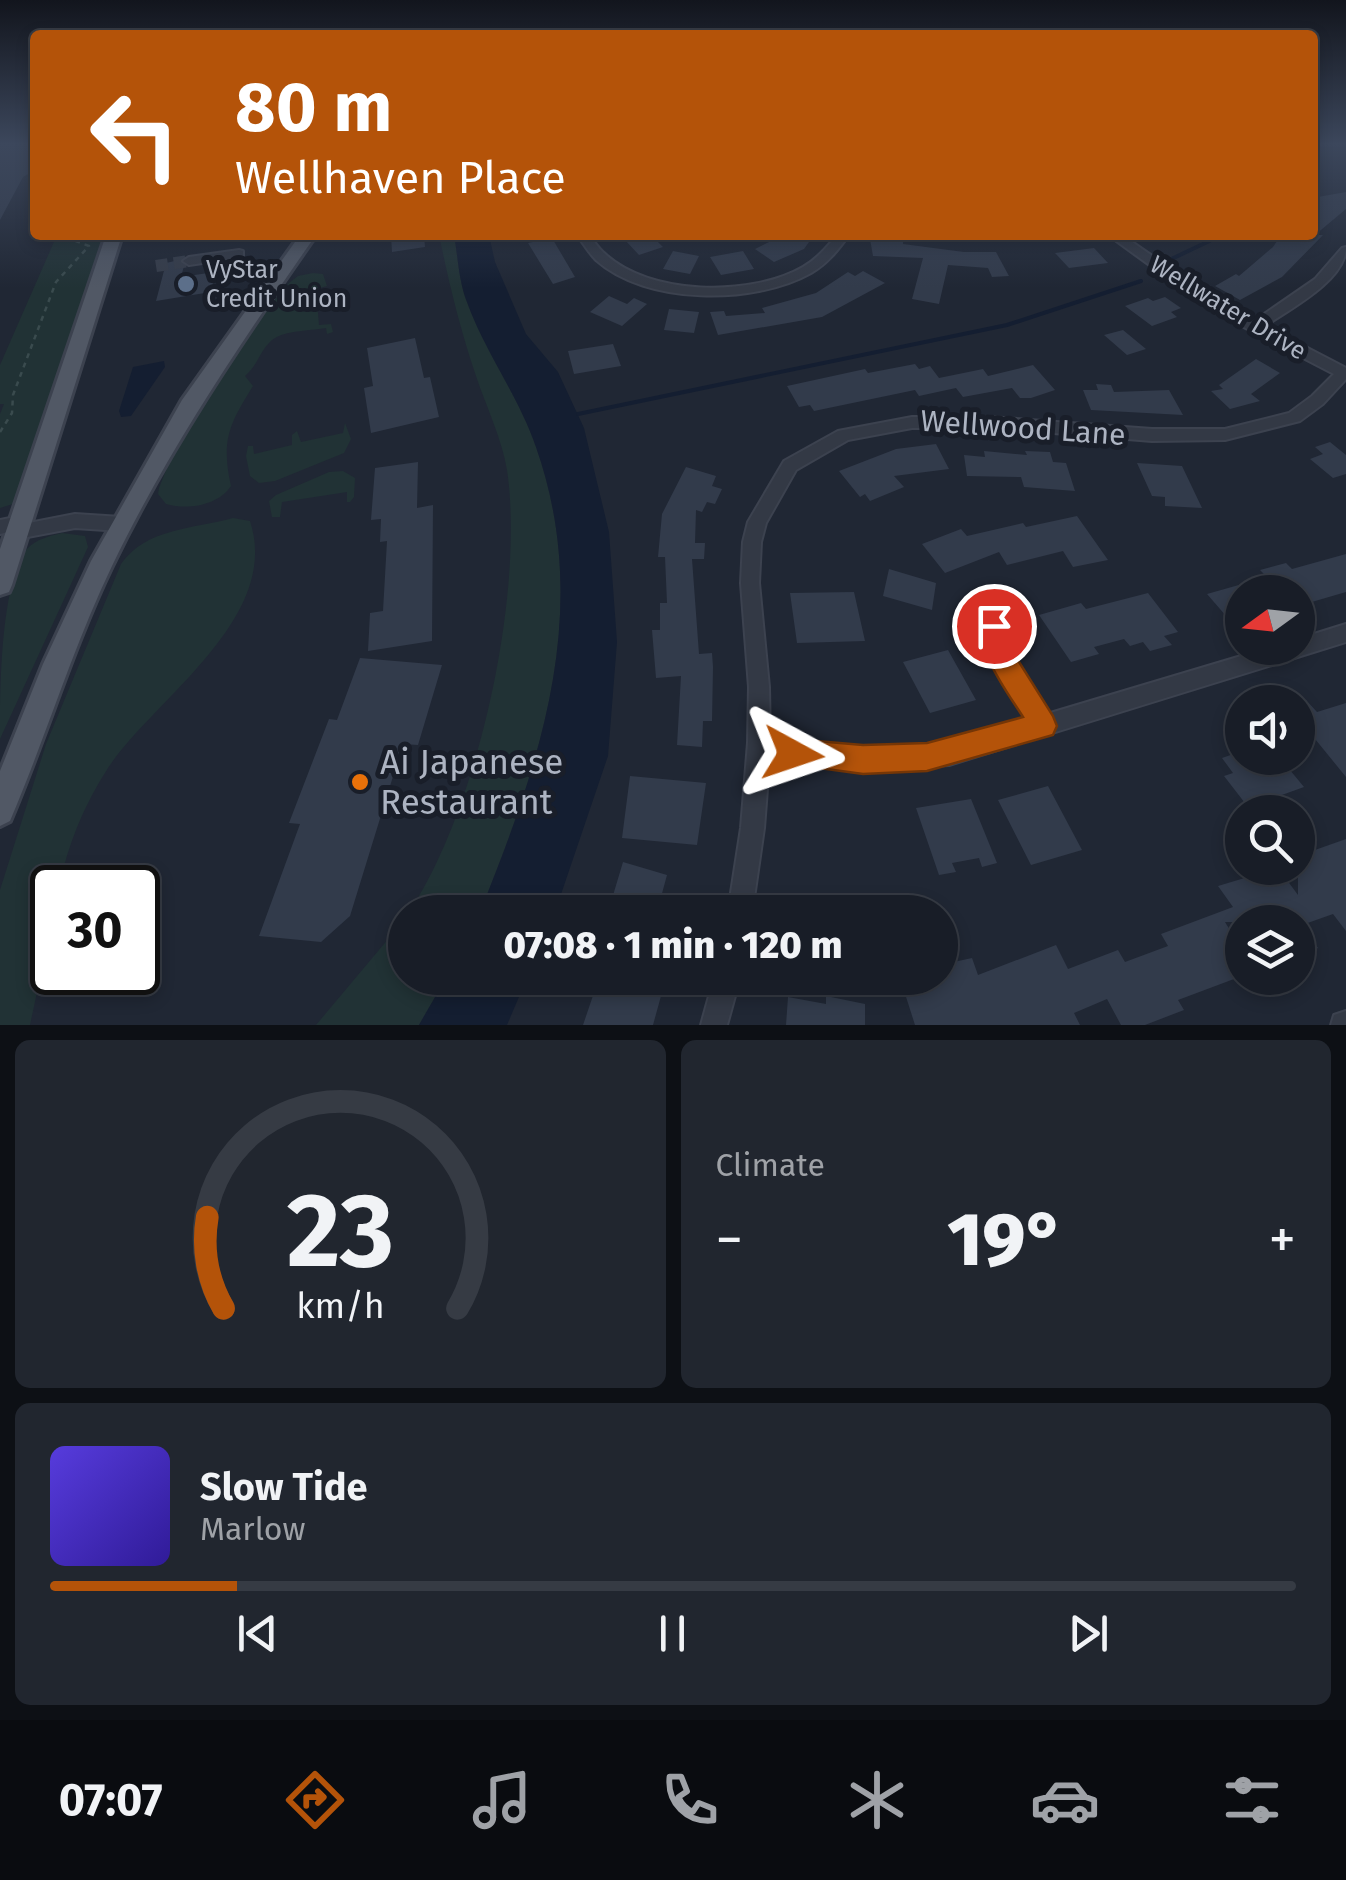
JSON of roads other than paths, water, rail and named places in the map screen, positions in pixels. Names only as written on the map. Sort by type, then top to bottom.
[{"type":"main road","points":[[0,585],[10,535],[112,240]]},
{"type":"main road","points":[[0,812],[56,662],[121,524],[190,404],[304,240]]},
{"type":"street","points":[[587,240],[604,260],[623,272],[658,284],[712,292],[751,289],[794,277],[827,256],[840,240]]},
{"type":"street","name":"Wellwater Drive","points":[[1121,240],[1174,280],[1253,328],[1345,373]]},
{"type":"street","points":[[1253,328],[1341,267],[1346,251]]},
{"type":"street","points":[[188,261],[239,254]]},
{"type":"street","name":"Wellwood Lane","points":[[743,895],[751,849],[758,750],[759,691],[751,565],[755,528],[772,490],[817,448],[857,429],[910,420],[1167,438],[1238,434],[1294,417],[1345,373]]},
{"type":"street","points":[[10,535],[75,520],[121,524]]},
{"type":"street","points":[[994,626],[1002,658],[1043,726]]},
{"type":"street","points":[[758,750],[907,759],[948,754],[1346,633]]},
{"type":"street","points":[[714,1025],[722,995]]},
{"type":"water","points":[[455,240],[490,240],[495,262],[526,334],[558,372],[584,428],[609,532],[617,642],[608,756],[561,895],[487,895],[540,741],[559,626],[560,567],[552,507],[536,447],[467,302]]},
{"type":"water","points":[[164,361],[165,367],[131,416],[121,417],[119,411],[133,367]]},
{"type":"water","points":[[436,995],[520,995],[507,1025],[419,1025]]},
{"type":"waterway","points":[[1165,262],[1211,240]]},
{"type":"waterway","points":[[578,414],[1007,325],[1141,281]]},
{"type":"tunnel","points":[[156,266],[189,261]]},
{"type":"place","name":"VyStar Credit Union","points":[[186,284]]},
{"type":"place","name":"Ai Japanese Restaurant","points":[[360,782]]}]
